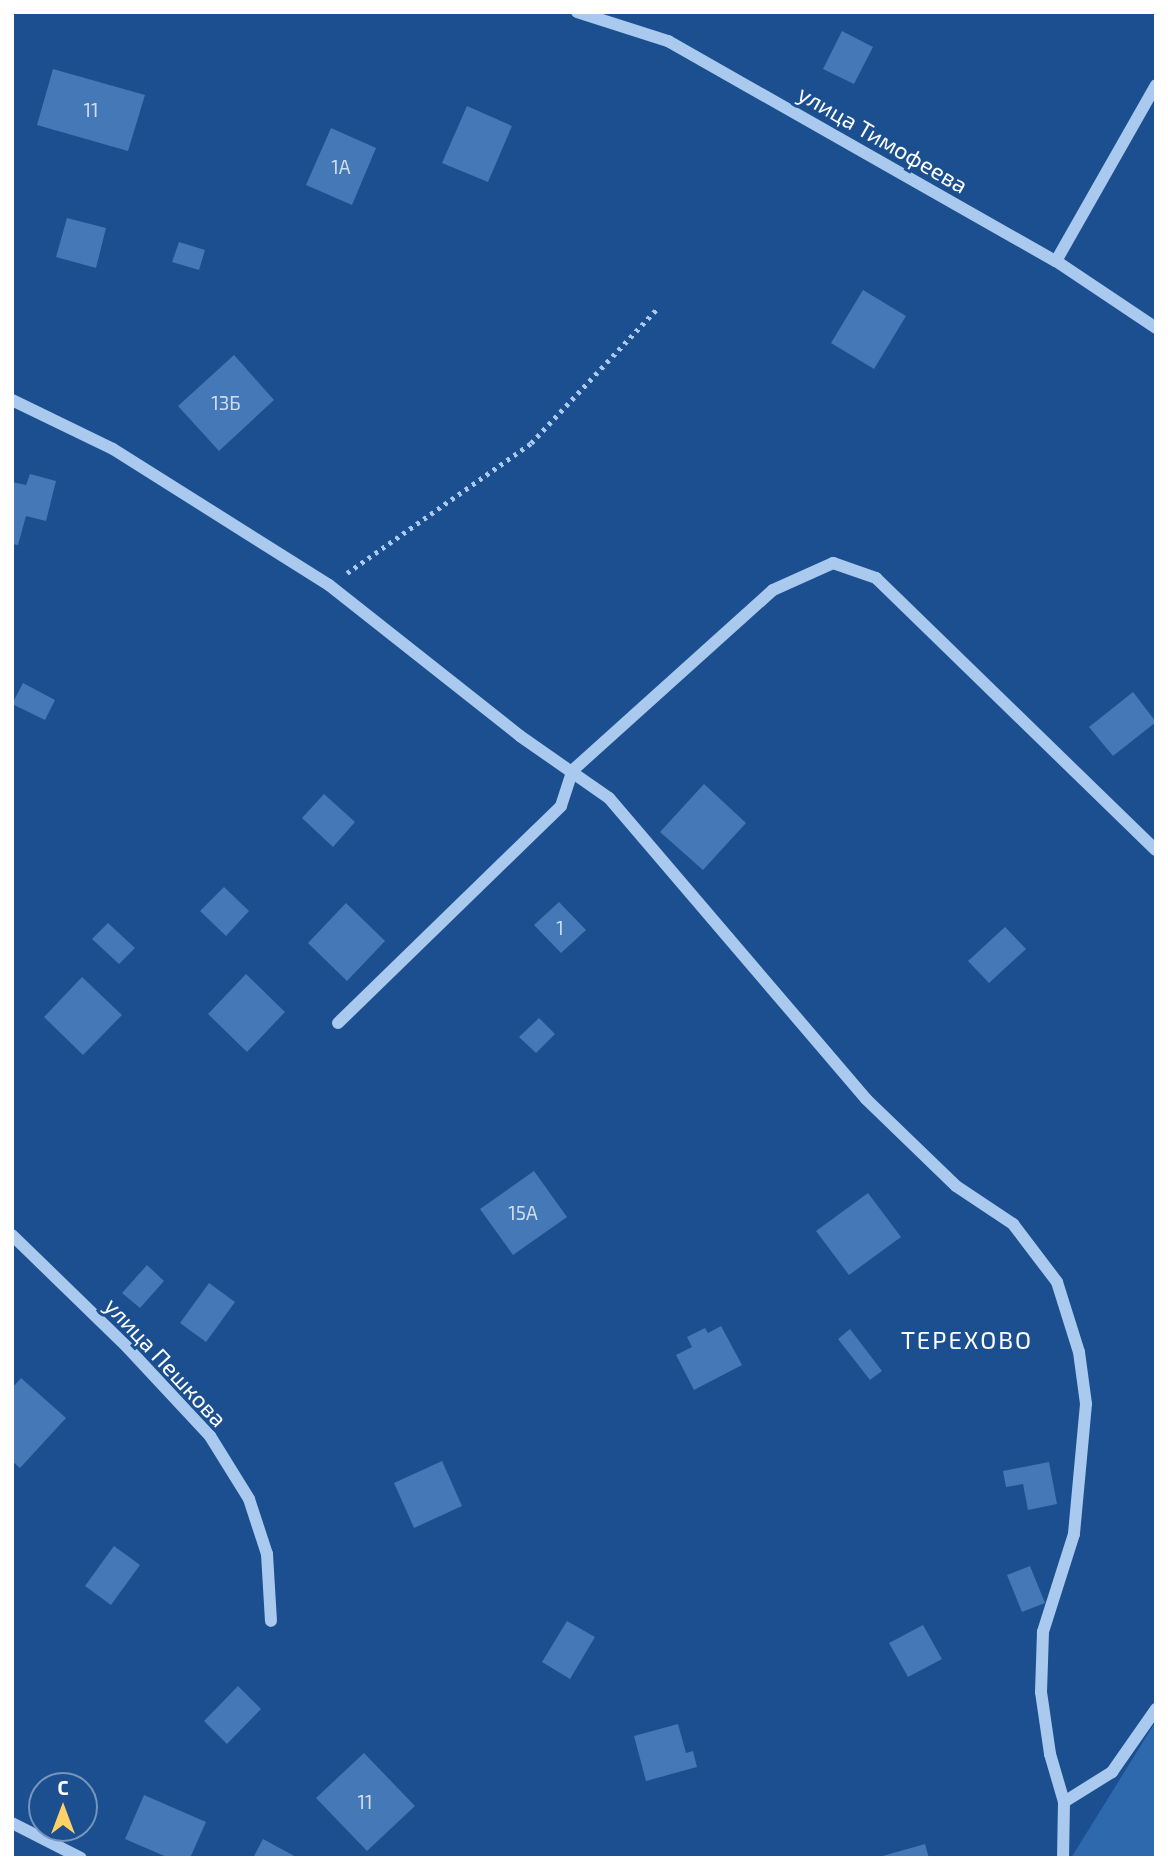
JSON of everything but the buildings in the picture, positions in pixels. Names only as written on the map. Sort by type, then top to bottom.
[{"type":"street","name":"улица Тимофеева","points":[[578,12],[667,41],[1056,261],[1156,328]]},
{"type":"street","points":[[1056,261],[1156,85]]},
{"type":"street","points":[[12,400],[113,449],[329,585],[520,736],[573,770],[609,798],[866,1099],[956,1186],[1013,1224],[1057,1282],[1079,1352],[1086,1404],[1074,1534],[1043,1632],[1041,1692],[1050,1754],[1064,1802],[1063,1858]]},
{"type":"street","points":[[338,1023],[561,806],[573,770],[773,590],[833,563],[876,578],[1156,850]]},
{"type":"street","name":"улица Пешкова","points":[[12,1234],[127,1347],[210,1436],[249,1499],[267,1554],[271,1620]]},
{"type":"street","points":[[1064,1802],[1112,1772],[1156,1709]]},
{"type":"street","points":[[12,1824],[82,1858]]},
{"type":"path","points":[[329,585],[531,443],[657,309]]},
{"type":"shaded area","points":[[1156,1721],[1156,1858],[1071,1858]]},
{"type":"district","name":"ТЕРЕХОВО","points":[[967,1340]]}]
